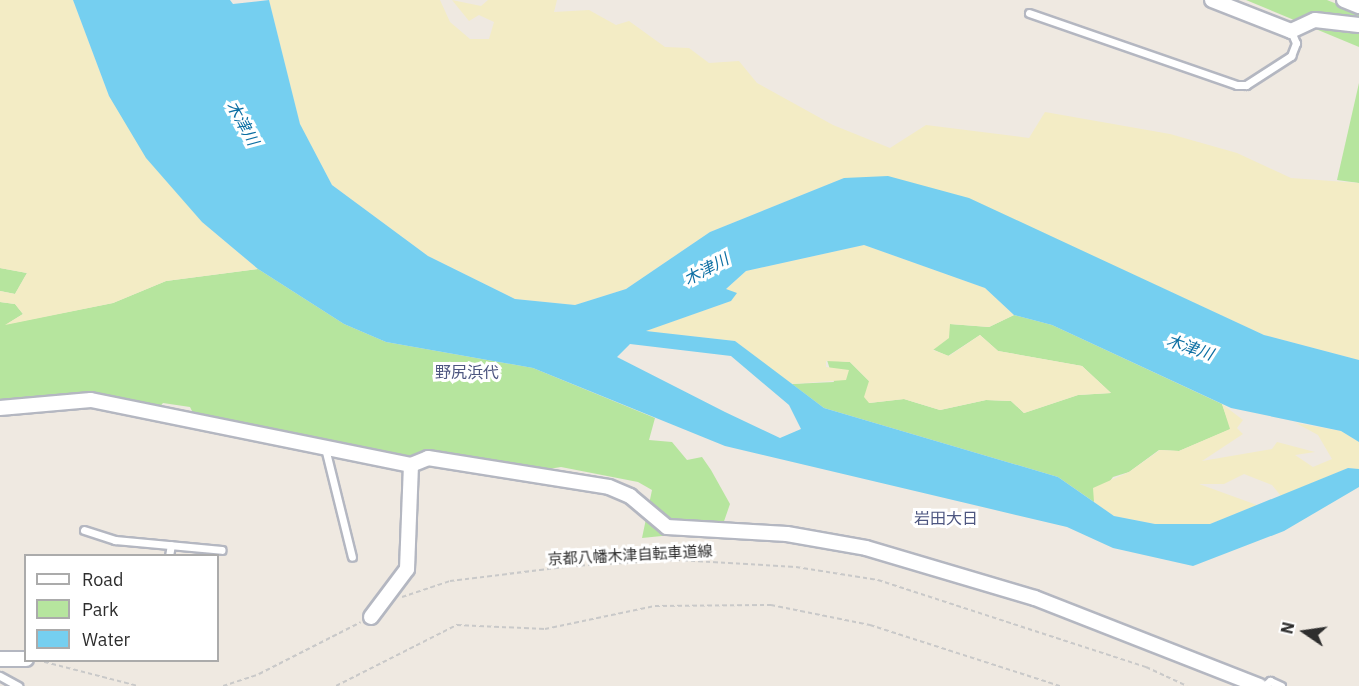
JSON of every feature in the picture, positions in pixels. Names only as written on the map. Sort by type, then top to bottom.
[{"type":"street","points":[[1212,0],[1291,31],[1316,20],[1359,25]]},
{"type":"street","points":[[1344,0],[1359,6]]},
{"type":"street","points":[[0,408],[91,400],[411,465],[428,458],[609,487],[630,496],[667,527],[688,532],[788,534],[866,548],[1035,598],[1259,686]]},
{"type":"street","points":[[371,617],[407,569],[411,465]]},
{"type":"street","points":[[0,659],[24,659]]},
{"type":"lane","points":[[1029,13],[1237,85],[1246,85],[1291,56],[1296,43],[1291,31]]},
{"type":"lane","points":[[324,448],[352,558]]},
{"type":"lane","points":[[84,530],[171,545],[222,550]]},
{"type":"lane","points":[[169,554],[171,545]]},
{"type":"lane","points":[[0,676],[18,686]]},
{"type":"lane","points":[[1264,686],[1270,681],[1281,686]]},
{"type":"path","name":"京都八幡木津自転車道線","points":[[397,601],[450,581],[573,566],[676,560],[796,567],[878,580],[1146,667],[1187,686]]},
{"type":"path","points":[[336,686],[457,625],[545,629],[655,606],[771,605],[870,625],[1060,686]]},
{"type":"path","points":[[223,686],[260,674],[371,617]]},
{"type":"path","points":[[45,662],[138,686]]},
{"type":"green space","points":[[1246,0],[1327,0],[1359,13],[1359,47]]},
{"type":"green space","points":[[1359,83],[1359,183],[1337,180]]},
{"type":"green space","points":[[0,268],[27,273],[15,294],[0,291]]},
{"type":"green space","points":[[258,269],[344,324],[386,342],[533,368],[655,418],[649,440],[672,442],[687,460],[702,457],[711,470],[730,504],[721,530],[642,538],[652,490],[638,482],[561,467],[518,474],[416,463],[195,417],[190,407],[163,403],[157,410],[91,396],[0,404],[0,302],[15,304],[23,314],[7,324],[113,303],[166,281]]},
{"type":"green space","points":[[1014,315],[1052,325],[1222,404],[1231,429],[1179,451],[1159,450],[1129,472],[1113,477],[1094,502],[1058,477],[824,408],[792,384],[834,382],[827,360],[850,362],[869,381],[869,403],[904,399],[940,410],[986,400],[1011,401],[1024,413],[1078,395],[1111,393],[1082,366],[998,351],[980,335],[948,356],[932,349],[950,324],[989,327]]},
{"type":"sand","points":[[0,0],[73,0],[109,96],[202,222],[258,269],[166,281],[113,303],[5,325],[23,314],[15,304],[0,302],[0,291],[15,294],[27,273],[0,268]]},
{"type":"sand","points":[[269,0],[440,0],[450,22],[470,39],[489,39],[494,22],[479,15],[469,21],[452,0],[481,6],[488,0],[557,0],[554,12],[589,10],[616,25],[629,21],[665,47],[689,48],[709,63],[739,61],[757,83],[833,125],[890,148],[926,125],[1029,138],[1045,112],[1170,134],[1237,153],[1291,178],[1359,183],[1359,360],[1264,335],[969,199],[844,178],[710,232],[626,289],[575,305],[515,299],[428,256],[332,185],[300,125]]},
{"type":"sand","points":[[864,245],[985,288],[1014,315],[989,327],[950,324],[949,338],[933,350],[949,356],[980,335],[998,351],[1082,366],[1111,393],[1078,395],[1024,413],[1011,401],[986,400],[940,410],[904,399],[869,403],[864,397],[869,381],[850,362],[826,361],[826,367],[849,370],[846,380],[791,384],[735,341],[645,331],[731,301],[725,290],[746,271]]},
{"type":"sand","points":[[1222,404],[1243,420],[1237,428],[1243,434],[1202,461],[1272,449],[1277,442],[1315,452],[1295,455],[1313,467],[1332,459],[1318,435],[1296,423],[1341,431],[1359,442],[1359,469],[1348,468],[1281,496],[1272,485],[1244,474],[1224,484],[1199,484],[1257,505],[1210,524],[1155,524],[1114,516],[1094,502],[1093,488],[1129,472],[1160,450],[1179,451],[1230,429]]},
{"type":"water","name":"木津川","points":[[73,0],[230,0],[233,4],[269,0],[300,124],[332,185],[428,256],[515,299],[575,305],[626,289],[710,232],[844,178],[888,176],[969,198],[1264,335],[1359,360],[1359,442],[1341,431],[1231,408],[1052,325],[1014,315],[985,288],[864,245],[746,271],[726,289],[737,293],[731,301],[646,331],[735,341],[824,408],[1058,477],[1114,516],[1155,524],[1210,524],[1348,468],[1359,469],[1359,487],[1284,531],[1193,566],[1113,548],[1067,527],[725,446],[533,368],[386,342],[344,324],[258,269],[202,222],[146,158],[109,96]],"holes":[[[630,344],[731,356],[789,405],[801,429],[780,438],[617,357]]]},
{"type":"district","name":"野尻浜代","points":[[467,372]]},
{"type":"district","name":"岩田大日","points":[[946,518]]}]
